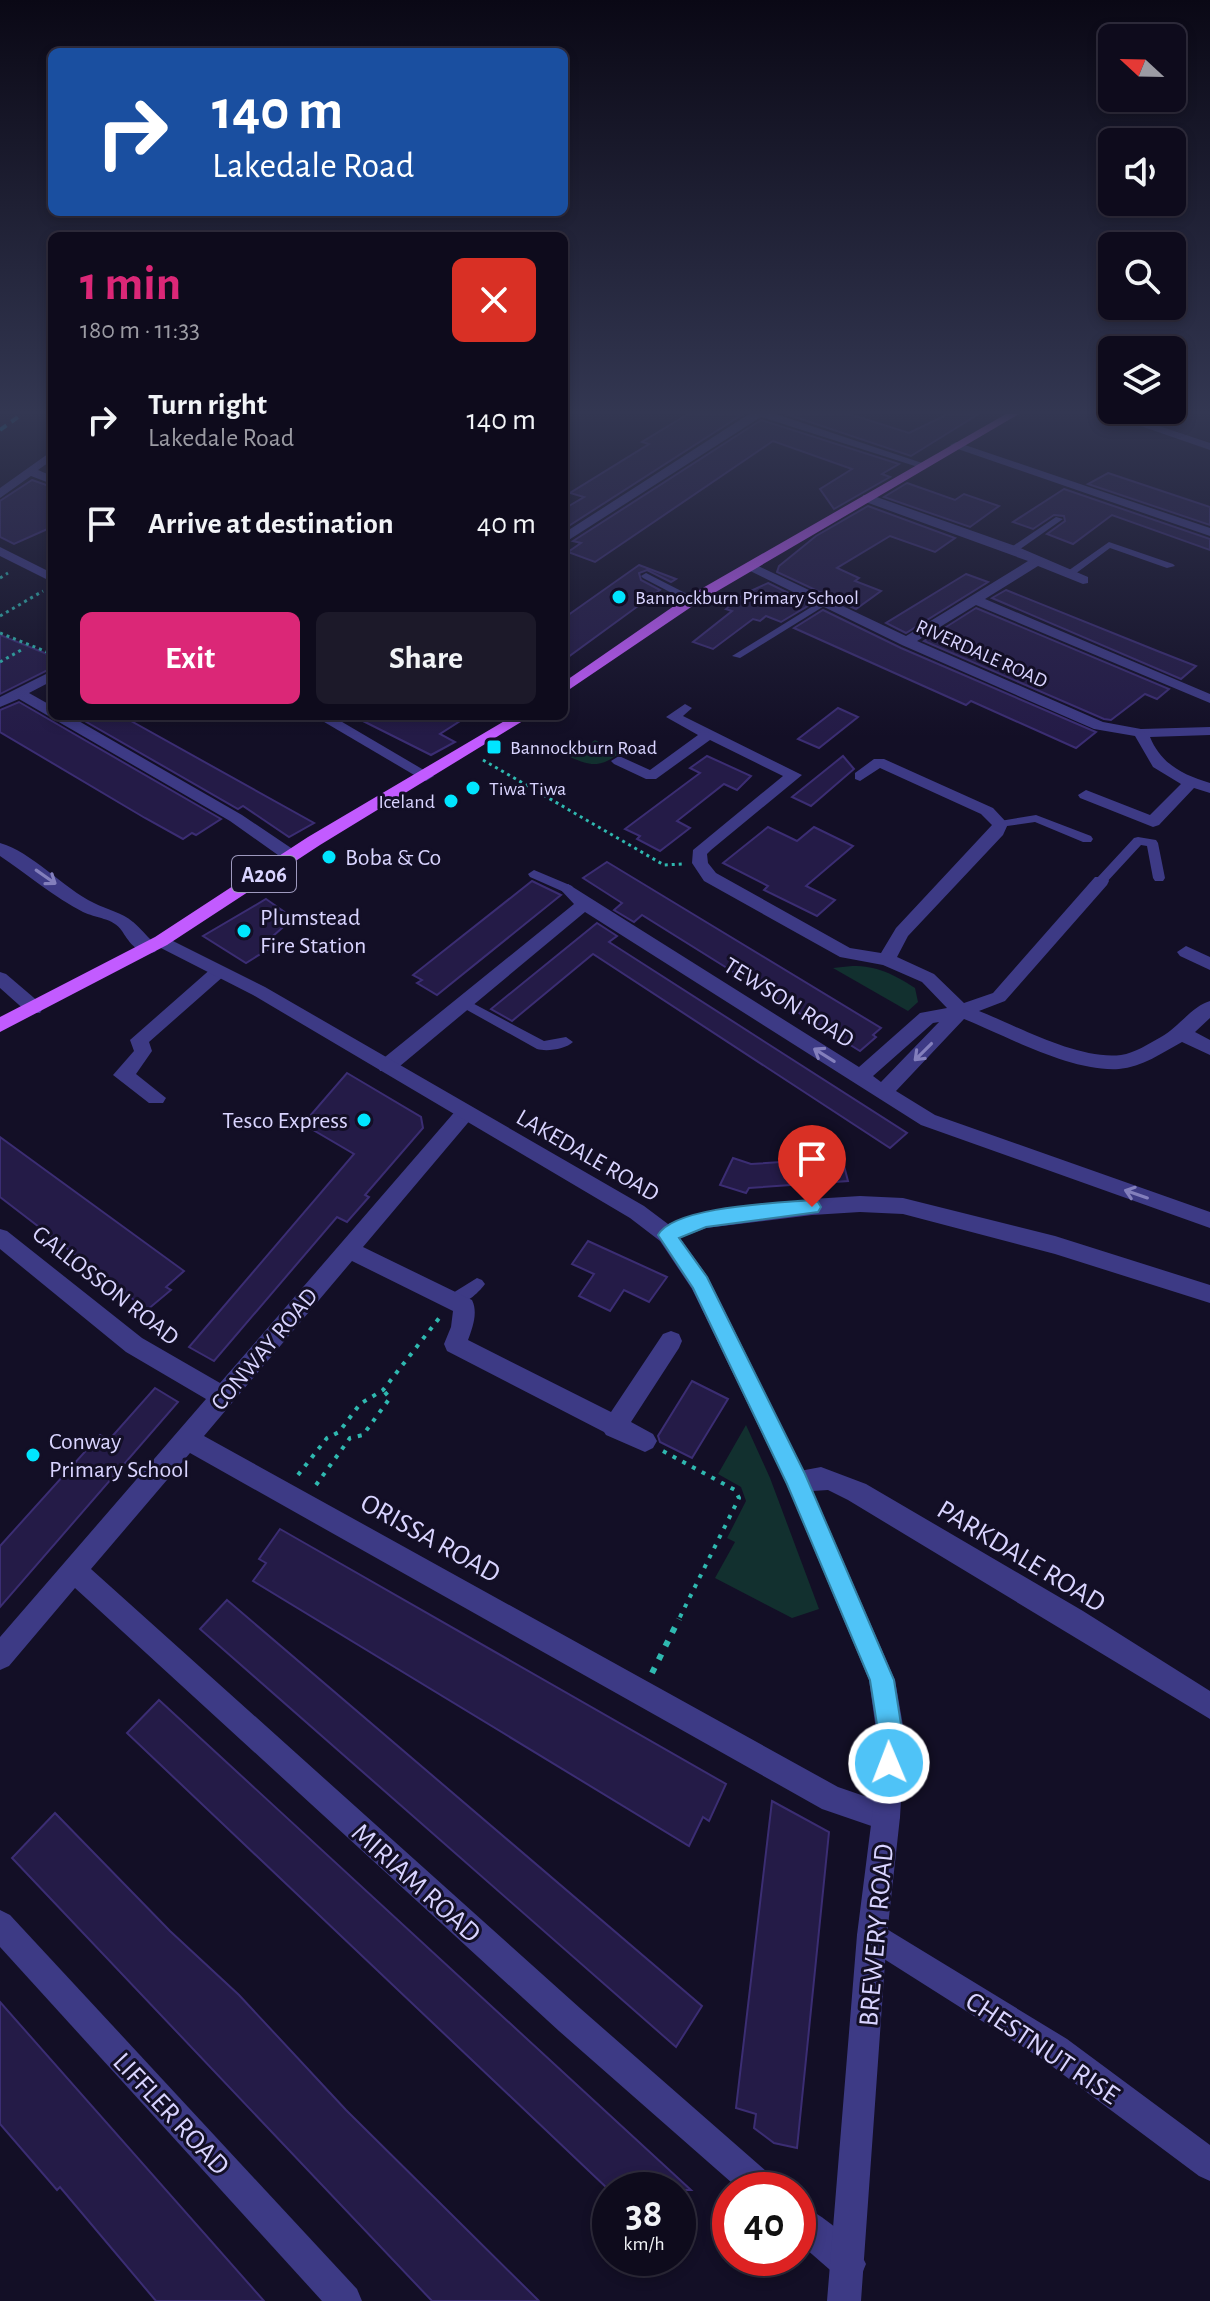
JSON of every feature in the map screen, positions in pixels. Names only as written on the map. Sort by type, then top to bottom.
[{"type":"main road","points":[[568,686],[692,600],[827,521]]},
{"type":"main road","name":"A206","points":[[0,1025],[155,944],[291,856],[517,720]]},
{"type":"street","points":[[568,536],[591,521]]},
{"type":"street","points":[[933,521],[1013,550],[1083,580]]},
{"type":"street","points":[[1179,521],[1210,532]]},
{"type":"street","points":[[0,551],[48,576]]},
{"type":"street","points":[[907,642],[1038,560]]},
{"type":"street","name":"RIVERDALE ROAD","points":[[749,567],[907,642],[1099,726],[1141,733],[1210,731]]},
{"type":"street","points":[[974,599],[1210,699]]},
{"type":"street","points":[[0,703],[48,677]]},
{"type":"street","points":[[19,693],[48,710]]},
{"type":"street","points":[[685,708],[673,717],[794,775],[705,846],[699,854],[700,863],[710,877],[846,953],[887,960],[928,978],[961,1011],[1078,1058],[1097,1062],[1137,1058],[1182,1034],[1210,1007]]},
{"type":"street","points":[[66,720],[203,798],[291,856]]},
{"type":"street","points":[[328,720],[426,776]]},
{"type":"street","points":[[1141,733],[1146,747],[1162,769],[1210,788]]},
{"type":"street","points":[[619,761],[644,781],[707,735]]},
{"type":"street","points":[[860,776],[879,762],[987,811],[1000,824],[924,911],[894,938],[887,960]]},
{"type":"street","points":[[1086,795],[1153,822],[1191,782]]},
{"type":"street","name":"LAKEDALE ROAD","points":[[0,848],[91,909],[102,910],[122,922],[131,929],[131,935],[259,991],[637,1212],[667,1235],[685,1225],[706,1220],[812,1207],[903,1206],[1055,1245],[1210,1294]]},
{"type":"street","points":[[860,1077],[927,1018],[961,1011],[999,997],[1101,881]]},
{"type":"street","points":[[387,1066],[584,904],[568,889]]},
{"type":"street","name":"TEWSON ROAD","points":[[584,904],[928,1120],[1210,1220]]},
{"type":"street","points":[[1186,952],[1210,964]]},
{"type":"street","points":[[156,1098],[123,1075],[138,1061],[143,1051],[139,1040],[219,971]]},
{"type":"street","points":[[0,978],[34,1008]]},
{"type":"street","points":[[883,1092],[961,1011]]},
{"type":"street","points":[[1182,1034],[1210,1048]]},
{"type":"street","name":"CONWAY ROAD","points":[[0,1657],[465,1113]]},
{"type":"street","name":"BREWERY ROAD","points":[[667,1235],[700,1283],[797,1481],[882,1680],[891,1737],[886,1817],[872,1935],[844,2301]]},
{"type":"street","name":"GALLOSSON ROAD","points":[[4,1245],[134,1345],[223,1397]]},
{"type":"street","points":[[348,1249],[464,1306],[462,1327],[455,1344],[614,1428],[645,1441]]},
{"type":"street","points":[[614,1428],[671,1341]]},
{"type":"street","name":"ORISSA ROAD","points":[[187,1439],[832,1799],[886,1817]]},
{"type":"street","name":"PARKDALE ROAD","points":[[797,1481],[815,1475],[828,1477],[857,1492],[1074,1620],[1210,1706]]},
{"type":"street","name":"MIRIAM ROAD","points":[[74,1570],[570,2020],[743,2172]]},
{"type":"street","name":"LIFFLER ROAD","points":[[0,1925],[345,2301]]},
{"type":"street","name":"CHESTNUT RISE","points":[[872,1935],[1056,2050],[1210,2165]]},
{"type":"street","points":[[816,2236],[849,2264]]},
{"type":"lane","points":[[1013,550],[1055,521]]},
{"type":"lane","points":[[1068,575],[1109,545],[1170,566]]},
{"type":"lane","points":[[646,576],[692,600]]},
{"type":"lane","points":[[737,656],[824,603]]},
{"type":"lane","points":[[1000,824],[1036,818],[1087,839]]},
{"type":"lane","points":[[1101,881],[1138,841],[1152,843],[1159,878]]},
{"type":"lane","points":[[534,874],[568,889]]},
{"type":"lane","points":[[463,1002],[542,1046],[566,1042]]},
{"type":"lane","points":[[453,1301],[477,1284]]},
{"type":"path","points":[[0,616],[48,588]]},
{"type":"path","points":[[0,633],[48,652]]},
{"type":"path","points":[[0,662],[23,649]]},
{"type":"path","points":[[467,751],[664,865],[700,863]]},
{"type":"path","points":[[294,1498],[327,1438],[339,1432],[360,1404],[383,1390],[453,1301]]},
{"type":"path","points":[[294,1498],[350,1438],[363,1435],[390,1398],[383,1390]]},
{"type":"path","points":[[642,1693],[739,1498],[735,1490],[645,1441]]},
{"type":"green space","points":[[595,740],[620,753],[596,764],[570,757]]},
{"type":"green space","points":[[852,966],[878,969],[900,979],[915,988],[918,1002],[908,1011],[833,968]]},
{"type":"green space","points":[[746,1425],[770,1478],[819,1609],[792,1618],[715,1578],[735,1542],[727,1538],[746,1501],[741,1487],[718,1474]]},
{"type":"building","points":[[0,521],[48,521],[48,529],[14,544],[0,537]]},
{"type":"building","points":[[603,521],[655,521],[595,562],[568,552],[581,543],[573,541]]},
{"type":"building","points":[[841,521],[910,521],[955,538],[935,552],[890,536],[837,568],[859,578],[855,581],[881,591],[856,609],[777,572],[779,566],[816,536]]},
{"type":"building","points":[[954,521],[978,521],[970,527]]},
{"type":"building","points":[[1014,521],[1044,521],[1033,529]]},
{"type":"building","points":[[1064,521],[1103,521],[1073,544],[1047,534]]},
{"type":"building","points":[[1130,521],[1159,521],[1210,539],[1210,550]]},
{"type":"building","points":[[639,565],[676,579],[671,582],[647,570],[639,573],[641,580],[660,590],[568,657],[568,615]]},
{"type":"building","points":[[966,574],[988,582],[906,633],[886,623]]},
{"type":"building","points":[[768,583],[811,604],[781,622],[766,616],[760,621],[753,619],[713,649],[693,642],[732,611],[726,609],[744,594]]},
{"type":"building","points":[[1006,590],[1196,666],[1181,679],[992,598]]},
{"type":"building","points":[[976,608],[1169,689],[1157,699],[1145,694],[1111,720],[1104,719],[924,641]]},
{"type":"building","points":[[823,610],[901,648],[1096,732],[1076,748],[971,701],[966,705],[794,628]]},
{"type":"building","points":[[0,635],[48,654],[48,670],[0,694]]},
{"type":"building","points":[[19,702],[221,819],[196,835],[192,833],[183,839],[0,732],[0,710]]},
{"type":"building","points":[[838,708],[858,717],[819,748],[798,739]]},
{"type":"building","points":[[83,720],[129,720],[314,823],[289,837],[243,806],[238,809]]},
{"type":"building","points":[[361,720],[462,720],[440,734],[455,742],[431,755]]},
{"type":"building","points":[[707,756],[751,776],[737,790],[724,784],[677,821],[690,828],[660,851],[625,829],[700,773],[690,768]]},
{"type":"building","points":[[843,756],[854,769],[811,806],[792,797]]},
{"type":"building","points":[[768,827],[797,841],[814,827],[853,846],[806,886],[835,900],[817,916],[764,890],[768,886],[723,863]]},
{"type":"building","points":[[607,862],[881,1028],[873,1035],[876,1037],[860,1051],[642,915],[634,922],[614,910],[622,903],[583,878]]},
{"type":"building","points":[[532,881],[561,895],[437,995],[417,983],[422,980],[413,975]]},
{"type":"building","name":"Plumstead Fire Station","points":[[266,899],[286,913],[274,921],[283,927],[262,946],[267,950],[246,963],[203,936]]},
{"type":"building","points":[[597,923],[617,936],[609,942],[907,1133],[890,1148],[593,954],[512,1021],[491,1009]]},
{"type":"building","points":[[347,1073],[421,1117],[423,1128],[365,1195],[369,1197],[347,1222],[337,1217],[214,1361],[189,1347],[354,1154],[303,1124]]},
{"type":"building","points":[[0,1137],[184,1271],[166,1287],[171,1290],[147,1310],[0,1197]]},
{"type":"building","points":[[733,1158],[751,1164],[842,1158],[848,1181],[749,1188],[746,1193],[720,1185]]},
{"type":"building","points":[[588,1241],[667,1277],[649,1302],[624,1290],[610,1311],[579,1296],[594,1274],[572,1264]]},
{"type":"building","points":[[692,1381],[728,1399],[692,1458],[660,1442],[658,1436]]},
{"type":"building","points":[[155,1388],[178,1402],[0,1607],[0,1546],[100,1435],[109,1440]]},
{"type":"building","points":[[280,1529],[726,1784],[709,1821],[703,1817],[689,1846],[253,1581],[266,1563],[259,1559]]},
{"type":"building","points":[[227,1600],[702,2006],[676,2047],[200,1629]]},
{"type":"building","points":[[159,1700],[671,2172],[592,2174],[127,1733]]},
{"type":"building","points":[[772,1801],[829,1832],[797,2148],[774,2143],[754,2128],[756,2114],[736,2108]]},
{"type":"building","points":[[55,1813],[170,1931],[239,1995],[346,2110],[539,2301],[432,2301],[12,1858]]},
{"type":"building","points":[[0,2002],[264,2301],[156,2301],[60,2187],[57,2190],[0,2124]]},
{"type":"place","name":"Bannockburn Primary School","points":[[619,597]]},
{"type":"place","name":"Bannockburn Road","points":[[494,747]]},
{"type":"place","name":"Tiwa Tiwa","points":[[473,788]]},
{"type":"place","name":"Iceland","points":[[451,801]]},
{"type":"place","name":"Boba & Co","points":[[329,857]]},
{"type":"place","name":"Plumstead Fire Station","points":[[244,931]]},
{"type":"place","name":"Tesco Express","points":[[364,1120]]},
{"type":"place","name":"Conway Primary School","points":[[33,1455]]},
{"type":"route","points":[[812,1207],[706,1220],[685,1225],[667,1235],[700,1283],[797,1481],[882,1680],[891,1737],[889,1763]]}]
